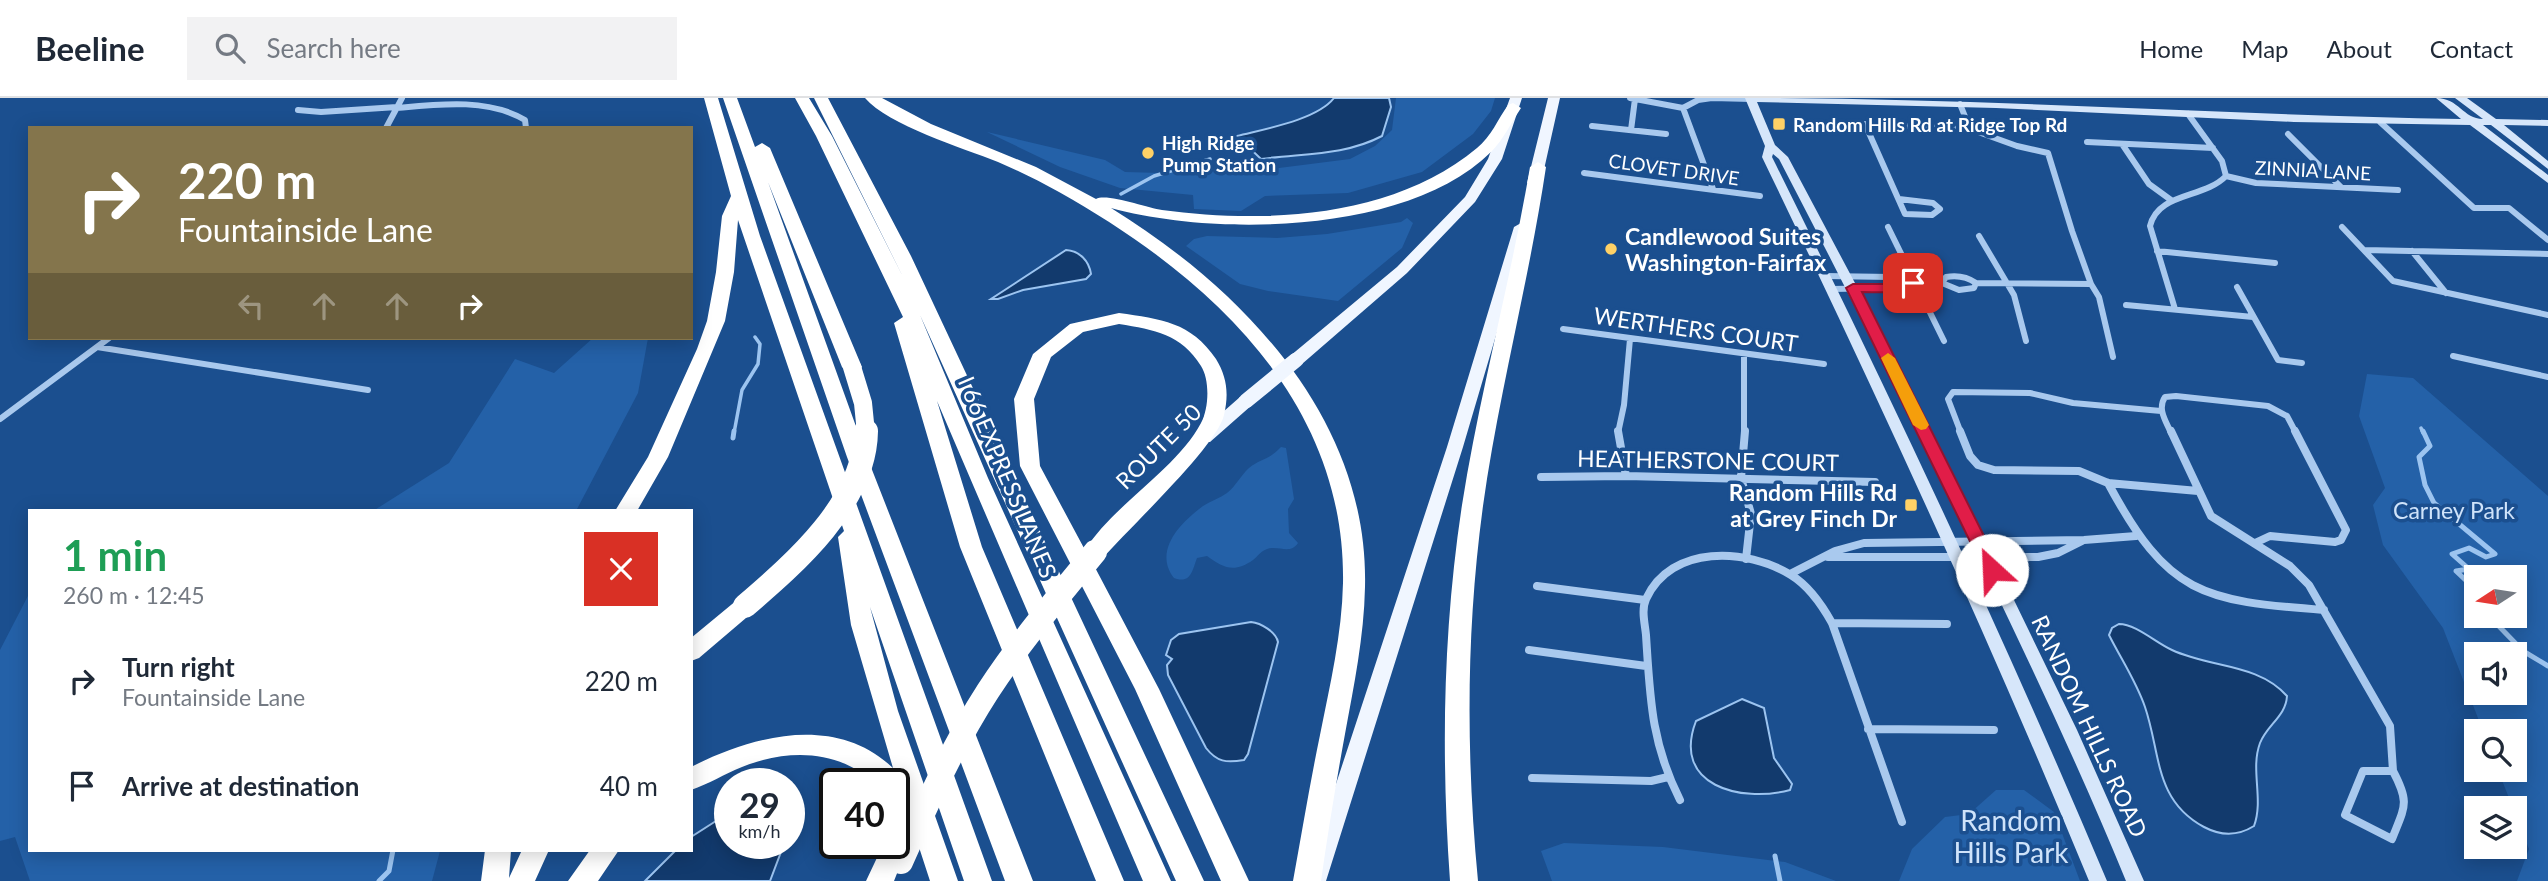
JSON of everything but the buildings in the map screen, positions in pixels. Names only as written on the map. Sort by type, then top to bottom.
[{"type":"highway","points":[[711,98],[751,236],[978,881]]},
{"type":"highway","points":[[730,98],[857,457],[1019,881]]},
{"type":"highway","points":[[693,650],[820,537],[843,505],[866,441],[860,391],[852,367],[740,98]]},
{"type":"highway","name":"I 66 EXPRESS LANES","points":[[802,98],[901,291],[978,478],[1157,881]]},
{"type":"highway","points":[[821,98],[902,256],[1190,881]]},
{"type":"highway","points":[[872,98],[946,137],[1094,198],[1148,212],[1242,220],[1307,217],[1370,206],[1401,197],[1445,178],[1489,146],[1514,103]]},
{"type":"highway","points":[[1022,167],[1111,215],[1221,296],[1274,355],[1303,398],[1326,441],[1352,530],[1353,611],[1345,671],[1307,881]]},
{"type":"highway","points":[[1464,881],[1457,793],[1456,687],[1463,581],[1481,450],[1532,214],[1538,167]]},
{"type":"highway","points":[[627,509],[668,435],[716,321],[730,216],[740,194]]},
{"type":"highway","points":[[901,291],[903,328],[971,547],[1111,881]]},
{"type":"highway","points":[[1190,452],[1213,417],[1218,388],[1213,363],[1194,342],[1182,334],[1146,321],[1105,319],[1069,332],[1040,354],[1030,376],[1023,412],[1024,446],[1030,467],[1147,689],[1235,881]]},
{"type":"highway","name":"ROUTE 50","points":[[880,881],[895,865],[988,691],[1025,639],[1095,552],[1190,452]]},
{"type":"highway","points":[[847,509],[851,573],[869,648],[892,731],[944,881]]},
{"type":"highway","points":[[693,778],[736,758],[772,747],[804,743],[835,746],[856,754],[873,768]]},
{"type":"highway","points":[[910,810],[931,840]]},
{"type":"highway","points":[[495,881],[498,852]]},
{"type":"highway","points":[[521,881],[535,852]]},
{"type":"highway","points":[[582,881],[604,852]]},
{"type":"main road","points":[[1315,881],[1455,447],[1538,167],[1554,98]]},
{"type":"main road","name":"ROUTE 50","points":[[1190,452],[1246,401],[1395,277],[1470,199],[1494,159],[1514,103]]},
{"type":"street","points":[[387,126],[402,98]]},
{"type":"street","points":[[1631,130],[1633,99],[1683,108],[1698,100],[1712,98],[1960,104],[2380,122],[2478,124],[2492,121],[2548,124]]},
{"type":"street","name":"RANDOM HILLS ROAD","points":[[1750,98],[1770,146],[1783,157],[1850,282],[1987,558],[2066,723],[2135,881]]},
{"type":"street","points":[[2441,98],[2548,180]]},
{"type":"street","points":[[2460,98],[2548,166]]},
{"type":"street","points":[[298,110],[321,112],[467,102],[489,104],[514,111],[525,120],[526,126]]},
{"type":"street","points":[[1960,104],[1970,129]]},
{"type":"street","points":[[1683,108],[1713,189]]},
{"type":"street","points":[[2175,309],[2150,219],[2157,208],[2171,200],[2210,191],[2226,176],[2222,161],[2188,114]]},
{"type":"street","points":[[2380,122],[2474,208],[2509,208],[2548,240]]},
{"type":"street","points":[[1899,199],[1933,203],[1940,209],[1932,215],[1905,214],[1865,124],[1970,129],[2017,146],[2048,153],[2091,284],[2099,297],[2113,357]]},
{"type":"street","points":[[2478,124],[2502,131],[2548,132]]},
{"type":"street","points":[[1592,126],[1666,134]]},
{"type":"street","points":[[2288,134],[2342,187]]},
{"type":"street","points":[[2087,142],[2213,148]]},
{"type":"street","points":[[2122,144],[2149,184],[2171,200]]},
{"type":"street","name":"RANDOM HILLS ROAD","points":[[1770,146],[1767,156],[2061,788],[2098,881]]},
{"type":"street","name":"CLOVET DRIVE","points":[[1584,173],[1760,197]]},
{"type":"street","name":"ZINNIA LANE","points":[[2226,176],[2256,183],[2398,190]]},
{"type":"street","points":[[1888,227],[1913,283],[1944,341]]},
{"type":"street","points":[[2342,227],[2393,281],[2548,314]]},
{"type":"street","points":[[1979,236],[2008,283],[2026,341]]},
{"type":"street","points":[[2364,250],[2548,254]]},
{"type":"street","points":[[2157,251],[2275,262]]},
{"type":"street","points":[[2412,251],[2446,293]]},
{"type":"street","points":[[1942,283],[1946,277],[1955,275],[1976,283],[2091,284]]},
{"type":"street","points":[[1828,283],[1891,277],[1913,283],[1942,283],[1963,291],[1974,288],[1976,283]]},
{"type":"street","points":[[1828,283],[1850,282],[1896,288],[1913,283]]},
{"type":"street","points":[[2237,287],[2278,360],[2302,363]]},
{"type":"street","points":[[2126,305],[2253,317]]},
{"type":"street","name":"WERTHERS COURT","points":[[1563,329],[1824,364]]},
{"type":"street","points":[[1626,476],[1617,435],[1624,405],[1630,339]]},
{"type":"street","points":[[0,419],[106,340]]},
{"type":"street","points":[[97,347],[368,390]]},
{"type":"street","points":[[1744,354],[1745,425],[1741,478],[1751,514],[1746,559]]},
{"type":"street","points":[[2453,356],[2548,377]]},
{"type":"street","points":[[2161,411],[2055,400],[2030,393],[1966,391],[1953,392],[1948,399],[1970,456],[1978,465],[1994,470],[2079,471],[2108,483],[2198,491]]},
{"type":"street","points":[[2255,543],[2270,537],[2335,542],[2341,540],[2347,530],[2287,416],[2268,406],[2165,397],[2161,403],[2161,411],[2211,516],[2298,573],[2324,611],[2390,726],[2393,771],[2405,794],[2404,809],[2392,839],[2345,815],[2363,771],[2393,771]]},
{"type":"street","name":"HEATHERSTONE COURT","points":[[1541,477],[1626,476],[1741,478],[1779,482],[1875,482]]},
{"type":"street","points":[[2108,483],[2136,537],[2149,553],[2190,586],[2217,598],[2254,606],[2324,611]]},
{"type":"street","points":[[1790,575],[1827,557],[1837,548],[1864,543],[2136,537]]},
{"type":"street","points":[[1827,557],[2038,557],[2059,553],[2084,540]]},
{"type":"street","points":[[1681,800],[1668,778],[1656,747],[1646,666],[1645,600],[1670,568],[1691,559],[1711,555],[1746,559],[1790,575],[1819,602],[1832,623],[1902,822]]},
{"type":"street","points":[[1536,586],[1645,600]]},
{"type":"street","points":[[1832,623],[1947,624]]},
{"type":"street","points":[[1529,650],[1646,666]]},
{"type":"street","points":[[1868,729],[1994,730]]},
{"type":"street","points":[[1532,778],[1651,781],[1668,778]]},
{"type":"green space","points":[[1396,98],[1495,98],[1491,111],[1473,134],[1422,172],[1348,193],[1265,196],[1241,211],[1194,209],[1193,195],[1120,188],[1060,167],[987,132],[1105,160],[1125,172],[1279,168],[1350,159],[1375,146],[1392,130]]},
{"type":"green space","points":[[1407,218],[1413,223],[1402,248],[1338,301],[1268,291],[1240,284],[1186,246],[1194,239],[1207,236],[1277,238],[1327,234],[1401,222]]},
{"type":"green space","points":[[591,340],[648,340],[638,393],[577,509],[376,509],[449,463],[515,359],[554,373]]},
{"type":"green space","name":"Carney Park","points":[[2367,374],[2413,378],[2548,496],[2548,881],[2517,881],[2529,849],[2527,796],[2508,796],[2503,782],[2527,782],[2527,719],[2478,719],[2473,705],[2527,705],[2527,642],[2464,642],[2464,682],[2443,628],[2383,545],[2373,505],[2385,488],[2359,416]]},
{"type":"green space","points":[[1281,447],[1286,448],[1294,499],[1288,509],[1289,533],[1298,543],[1295,547],[1267,549],[1253,560],[1234,568],[1223,566],[1207,556],[1197,558],[1187,578],[1174,578],[1166,558],[1172,538],[1178,529],[1203,506],[1227,493],[1249,468]]},
{"type":"green space","points":[[28,596],[28,852],[440,852],[432,881],[30,881],[15,837],[0,841],[0,650]]},
{"type":"green space","name":"Random Hills Park","points":[[1996,790],[2024,790],[2054,812],[2080,881],[1899,881],[1912,849],[1945,817],[1969,814]]},
{"type":"green space","points":[[1564,843],[1663,847],[1785,862],[1836,881],[1552,881],[1541,851]]},
{"type":"shaded area","points":[[1334,98],[1389,98],[1391,107],[1382,136],[1353,147],[1323,153],[1261,159],[1237,136],[1303,118],[1326,106]]},
{"type":"shaded area","points":[[1066,250],[1076,252],[1086,261],[1091,274],[1086,279],[1023,290],[991,299]]},
{"type":"shaded area","points":[[1251,622],[1268,629],[1278,642],[1248,754],[1244,760],[1222,760],[1206,748],[1168,675],[1167,665],[1172,659],[1166,655],[1171,640],[1179,634]]},
{"type":"shaded area","points":[[2119,624],[2132,627],[2187,656],[2262,677],[2287,696],[2280,715],[2263,737],[2257,753],[2258,805],[2254,826],[2236,833],[2217,832],[2188,816],[2176,803],[2162,774],[2145,707],[2109,635],[2112,628]]},
{"type":"shaded area","points":[[1742,699],[1764,708],[1774,758],[1792,784],[1790,790],[1751,794],[1732,791],[1715,785],[1702,775],[1693,761],[1691,743],[1696,721]]},
{"type":"shaded area","points":[[714,822],[714,859],[778,859],[770,881],[645,881],[674,852],[693,852],[693,836]]},
{"type":"waterway","points":[[1121,194],[1154,176],[1210,159]]},
{"type":"waterway","points":[[734,433],[742,390],[758,364],[760,344],[755,337]]},
{"type":"waterway","points":[[2421,428],[2423,433]]},
{"type":"waterway","points":[[733,438],[734,431]]},
{"type":"waterway","points":[[2423,431],[2430,446],[2419,457],[2425,485],[2434,503],[2495,554],[2486,557],[2469,548],[2452,554],[2464,565]]},
{"type":"waterway","points":[[2464,570],[2456,571],[2464,579]]},
{"type":"waterway","points":[[2501,628],[2523,651],[2548,666]]},
{"type":"waterway","points":[[379,881],[389,871],[393,852]]},
{"type":"waterway","points":[[1775,856],[1780,881]]},
{"type":"slow traffic","points":[[1888,358],[1921,425]]},
{"type":"place","name":"Random Hills Rd at Ridge Top Rd","points":[[1779,124]]},
{"type":"place","name":"High Ridge Pump Station","points":[[1148,153]]},
{"type":"place","name":"Candlewood Suites Washington-Fairfax","points":[[1611,249]]},
{"type":"place","name":"Random Hills Rd at Grey Finch Dr","points":[[1911,505]]},
{"type":"route","points":[[1913,283],[1896,288],[1853,288],[1992,570]]}]
